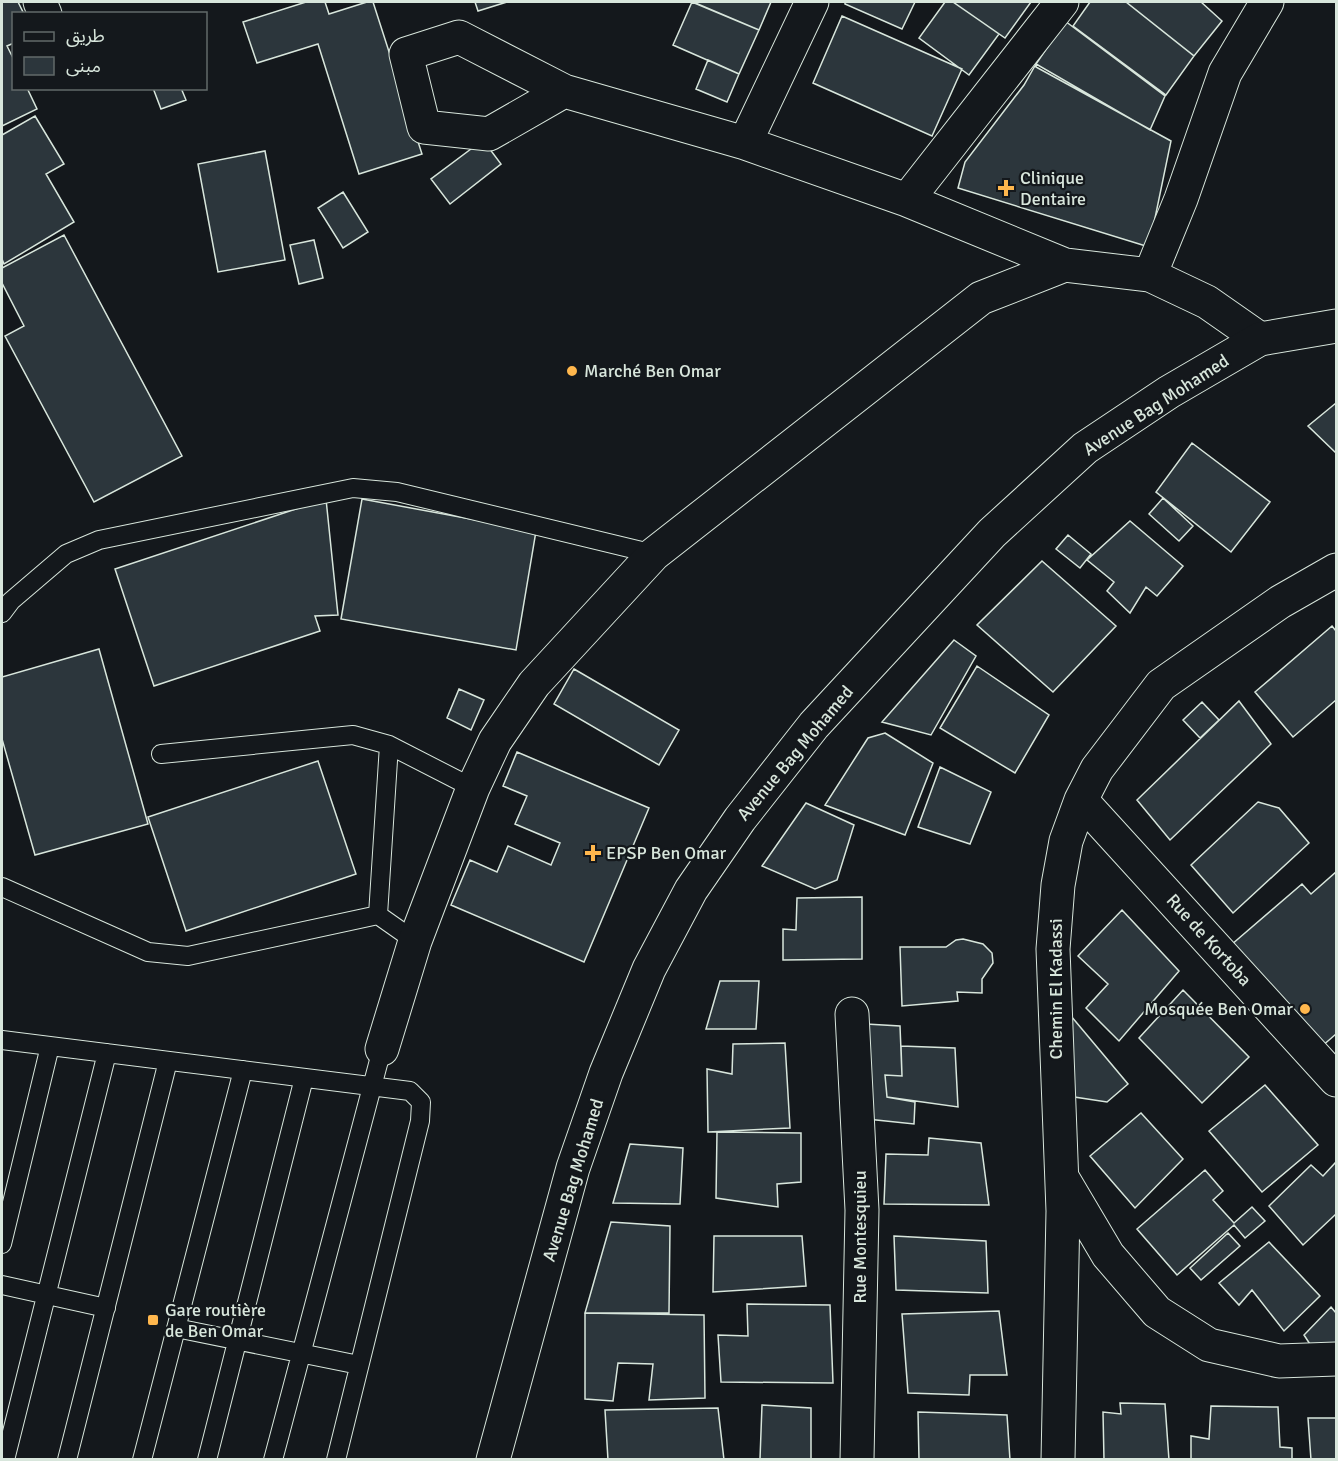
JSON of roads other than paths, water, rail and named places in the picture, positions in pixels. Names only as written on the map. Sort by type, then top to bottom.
[{"type":"street","points":[[745,143],[812,2]]},
{"type":"street","points":[[907,200],[1062,2]]},
{"type":"street","points":[[1150,275],[1181,199],[1225,73],[1267,2]]},
{"type":"street","points":[[564,91],[745,143],[907,200],[1065,265],[1150,275],[1207,302],[1260,339]]},
{"type":"street","points":[[382,1049],[416,941],[473,788],[495,741],[534,684],[654,554],[981,298],[1065,265]]},
{"type":"street","name":"Avenue Bag Mohamed","points":[[493,1460],[573,1168],[606,1073],[649,969],[680,910],[691,890],[740,819],[814,725],[992,533],[1085,448],[1170,392],[1260,339],[1336,326]]},
{"type":"street","name":"Chemin El Kadassi","points":[[1058,1460],[1063,1210],[1053,949],[1058,885],[1065,841],[1081,800],[1097,769],[1161,685],[1263,614],[1335,573]]},
{"type":"street","name":"Rue de Kortoba","points":[[1081,800],[1336,1080]]},
{"type":"street","name":"Rue Montesquieu","points":[[852,1014],[862,1210],[857,1460]]},
{"type":"street","points":[[1060,1174],[1108,1255],[1157,1312],[1209,1345],[1279,1361],[1336,1359]]},
{"type":"lane","points":[[2,613],[11,601],[66,554],[99,540],[353,488],[397,492],[654,554]]},
{"type":"lane","points":[[161,754],[353,735],[389,745],[473,788]]},
{"type":"lane","points":[[378,915],[389,745]]},
{"type":"lane","points":[[2,886],[148,952],[188,956],[378,915],[416,941]]},
{"type":"lane","points":[[2,1040],[410,1091],[421,1102],[420,1121],[336,1460]]},
{"type":"lane","points":[[2,1244],[50,1046]]},
{"type":"lane","points":[[273,1460],[382,1049]]},
{"type":"lane","points":[[5,1460],[107,1053]]},
{"type":"lane","points":[[67,1460],[168,1061]]},
{"type":"lane","points":[[142,1460],[243,1070]]},
{"type":"lane","points":[[207,1460],[304,1078]]},
{"type":"lane","points":[[2,1286],[106,1308]]},
{"type":"lane","points":[[176,1328],[359,1365]]},
{"type":"place","name":"Clinique Dentaire","points":[[1006,188]]},
{"type":"place","name":"Marché Ben Omar","points":[[572,371]]},
{"type":"place","name":"EPSP Ben Omar","points":[[593,853]]},
{"type":"place","name":"Mosquée Ben Omar","points":[[1305,1009]]},
{"type":"place","name":"Gare routière de Ben Omar","points":[[153,1320]]}]
